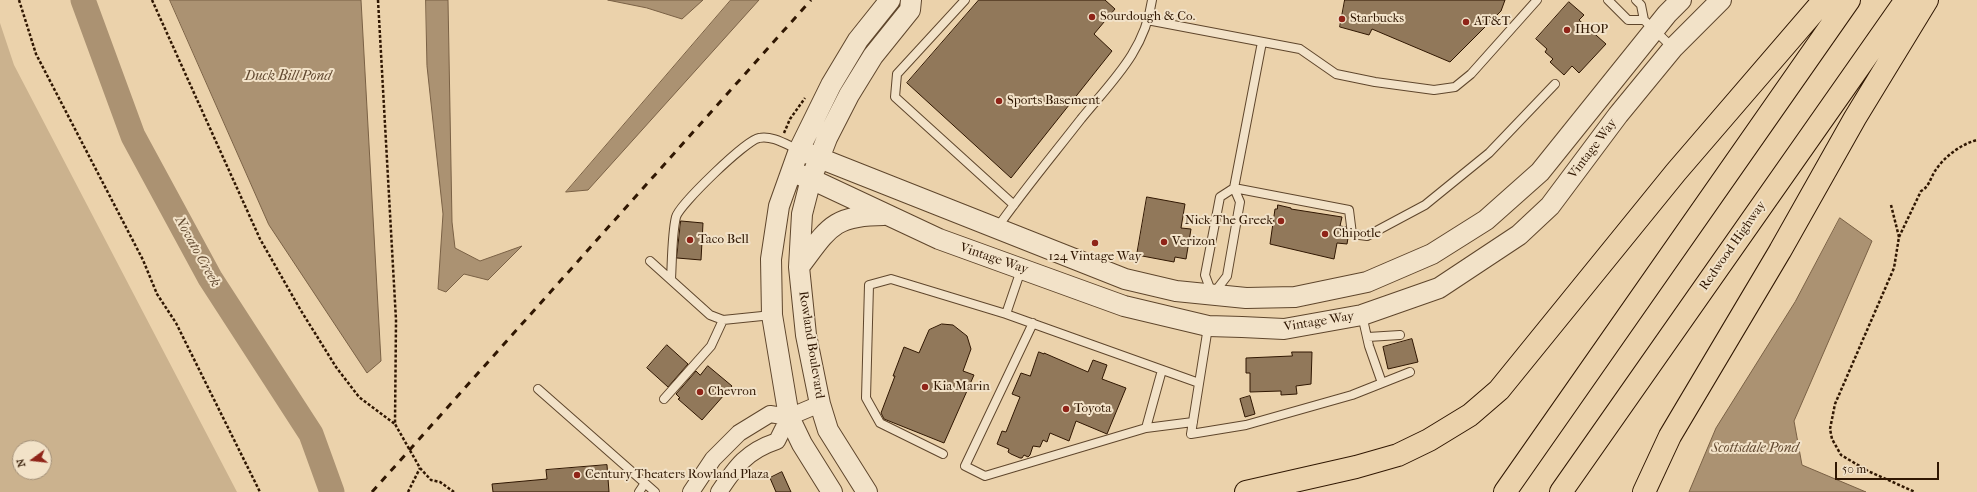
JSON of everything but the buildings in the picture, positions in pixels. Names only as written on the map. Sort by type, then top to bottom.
[{"type":"highway","points":[[1246,492],[1356,467],[1398,455],[1429,440],[1470,415],[1499,390],[1681,166],[1818,7],[1830,0]]},
{"type":"highway","points":[[1505,492],[1849,0]]},
{"type":"highway","name":"Redwood Highway","points":[[1561,492],[1906,0]]},
{"type":"highway","points":[[1644,492],[1670,436],[1780,251],[1855,118],[1927,0]]},
{"type":"street","points":[[832,492],[802,444],[789,417],[772,315],[771,258],[780,206],[799,150],[831,85],[858,40],[890,0]]},
{"type":"street","name":"Rowland Boulevard","points":[[867,492],[828,430],[820,404],[806,335],[799,267],[802,214],[818,158],[849,95],[873,56],[910,10],[911,0]]},
{"type":"street","name":"Vintage Way","points":[[799,150],[1125,279],[1176,291],[1246,298],[1294,298],[1367,282],[1432,254],[1486,220],[1540,172],[1649,25],[1681,0]]},
{"type":"street","name":"Vintage Way","points":[[792,172],[811,179],[938,239],[1124,306],[1208,326],[1284,329],[1362,315],[1439,288],[1519,235],[1550,206],[1618,115],[1674,48],[1721,0]]},
{"type":"street","points":[[799,267],[826,232],[842,220],[864,215],[888,215]]},
{"type":"street","points":[[1208,326],[1213,295]]},
{"type":"street","points":[[691,492],[713,459],[739,433],[770,414],[789,417],[820,404]]},
{"type":"street","points":[[719,492],[730,475],[747,456],[760,446],[778,440],[789,417]]},
{"type":"lane","points":[[965,0],[897,74],[895,97],[1014,205]]},
{"type":"lane","points":[[997,228],[1130,60],[1147,20],[1152,0]]},
{"type":"lane","points":[[1147,20],[1300,49],[1336,74],[1375,82],[1434,90],[1455,87],[1471,74],[1537,0]]},
{"type":"lane","points":[[1608,0],[1628,20],[1649,25]]},
{"type":"lane","points":[[1636,0],[1641,5],[1649,25],[1674,48]]},
{"type":"lane","points":[[1213,295],[1227,276],[1240,202],[1234,188],[1262,42]]},
{"type":"lane","points":[[1213,295],[1205,275],[1220,196],[1234,188],[1349,210],[1352,234],[1367,236],[1425,205],[1489,153],[1555,84]]},
{"type":"lane","points":[[670,279],[676,216],[718,168],[740,151],[750,140],[759,138],[767,138],[799,150]]},
{"type":"lane","points":[[650,261],[710,315],[723,320],[772,315]]},
{"type":"lane","points":[[1006,314],[1022,268]]},
{"type":"lane","points":[[943,454],[880,423],[866,398],[869,285],[891,279],[1034,323],[1199,383]]},
{"type":"lane","points":[[1362,315],[1382,383]]},
{"type":"lane","points":[[664,399],[711,346],[723,320]]},
{"type":"lane","points":[[1034,323],[965,466],[985,476],[1146,428],[1193,422]]},
{"type":"lane","points":[[1208,326],[1191,434],[1246,425],[1352,395],[1410,372]]},
{"type":"lane","points":[[1368,337],[1400,335]]},
{"type":"lane","points":[[1146,428],[1162,370]]},
{"type":"lane","points":[[538,389],[655,492]]},
{"type":"lane","points":[[639,492],[645,484]]},
{"type":"path","points":[[19,0],[36,54],[140,253],[157,294],[176,323],[260,492]]},
{"type":"path","points":[[152,0],[260,239],[300,309],[336,367],[359,397],[395,424],[420,468],[431,480],[440,482],[454,492]]},
{"type":"path","points":[[378,0],[396,320],[395,424]]},
{"type":"path","points":[[1915,492],[1868,471],[1841,455],[1832,439],[1830,428],[1838,398],[1894,268],[1899,237],[1921,191],[1926,188],[1943,162],[1963,145],[1977,140]]},
{"type":"path","points":[[1891,205],[1899,237]]},
{"type":"path","points":[[408,492],[420,468]]},
{"type":"shaded area","points":[[0,23],[14,65],[237,492],[0,492]]},
{"type":"water","name":"Duck Bill Pond","points":[[170,0],[361,0],[381,361],[367,373],[269,225]]},
{"type":"water","points":[[426,0],[448,0],[452,222],[455,248],[480,261],[522,246],[488,280],[464,274],[446,292],[438,289],[443,214],[427,66]]},
{"type":"water","points":[[608,0],[703,0],[682,19],[647,8]]},
{"type":"water","points":[[731,0],[759,0],[588,190],[566,192]]},
{"type":"water","name":"Scottsdale Pond","points":[[1840,218],[1872,241],[1794,421],[1802,465],[1866,492],[1689,492],[1716,428],[1795,302]]},
{"type":"waterway","name":"Novato Creek","points":[[83,0],[133,136],[210,278],[311,434],[332,492]]},
{"type":"railway","points":[[372,492],[811,0]]},
{"type":"place","name":"Sourdough & Co.","points":[[1092,17]]},
{"type":"place","name":"Starbucks","points":[[1342,19]]},
{"type":"place","name":"AT&T","points":[[1466,22]]},
{"type":"place","name":"IHOP","points":[[1567,30]]},
{"type":"place","name":"Sports Basement","points":[[999,101]]},
{"type":"place","name":"Nick The Greek","points":[[1281,221]]},
{"type":"place","name":"Chipotle","points":[[1325,234]]},
{"type":"place","name":"Taco Bell","points":[[690,240]]},
{"type":"place","name":"Verizon","points":[[1164,242]]},
{"type":"place","name":"124 Vintage Way","points":[[1095,243]]},
{"type":"place","name":"Kia Marin","points":[[925,387]]},
{"type":"place","name":"Chevron","points":[[700,392]]},
{"type":"place","name":"Toyota","points":[[1066,409]]},
{"type":"place","name":"Century Theaters Rowland Plaza","points":[[577,475]]}]
